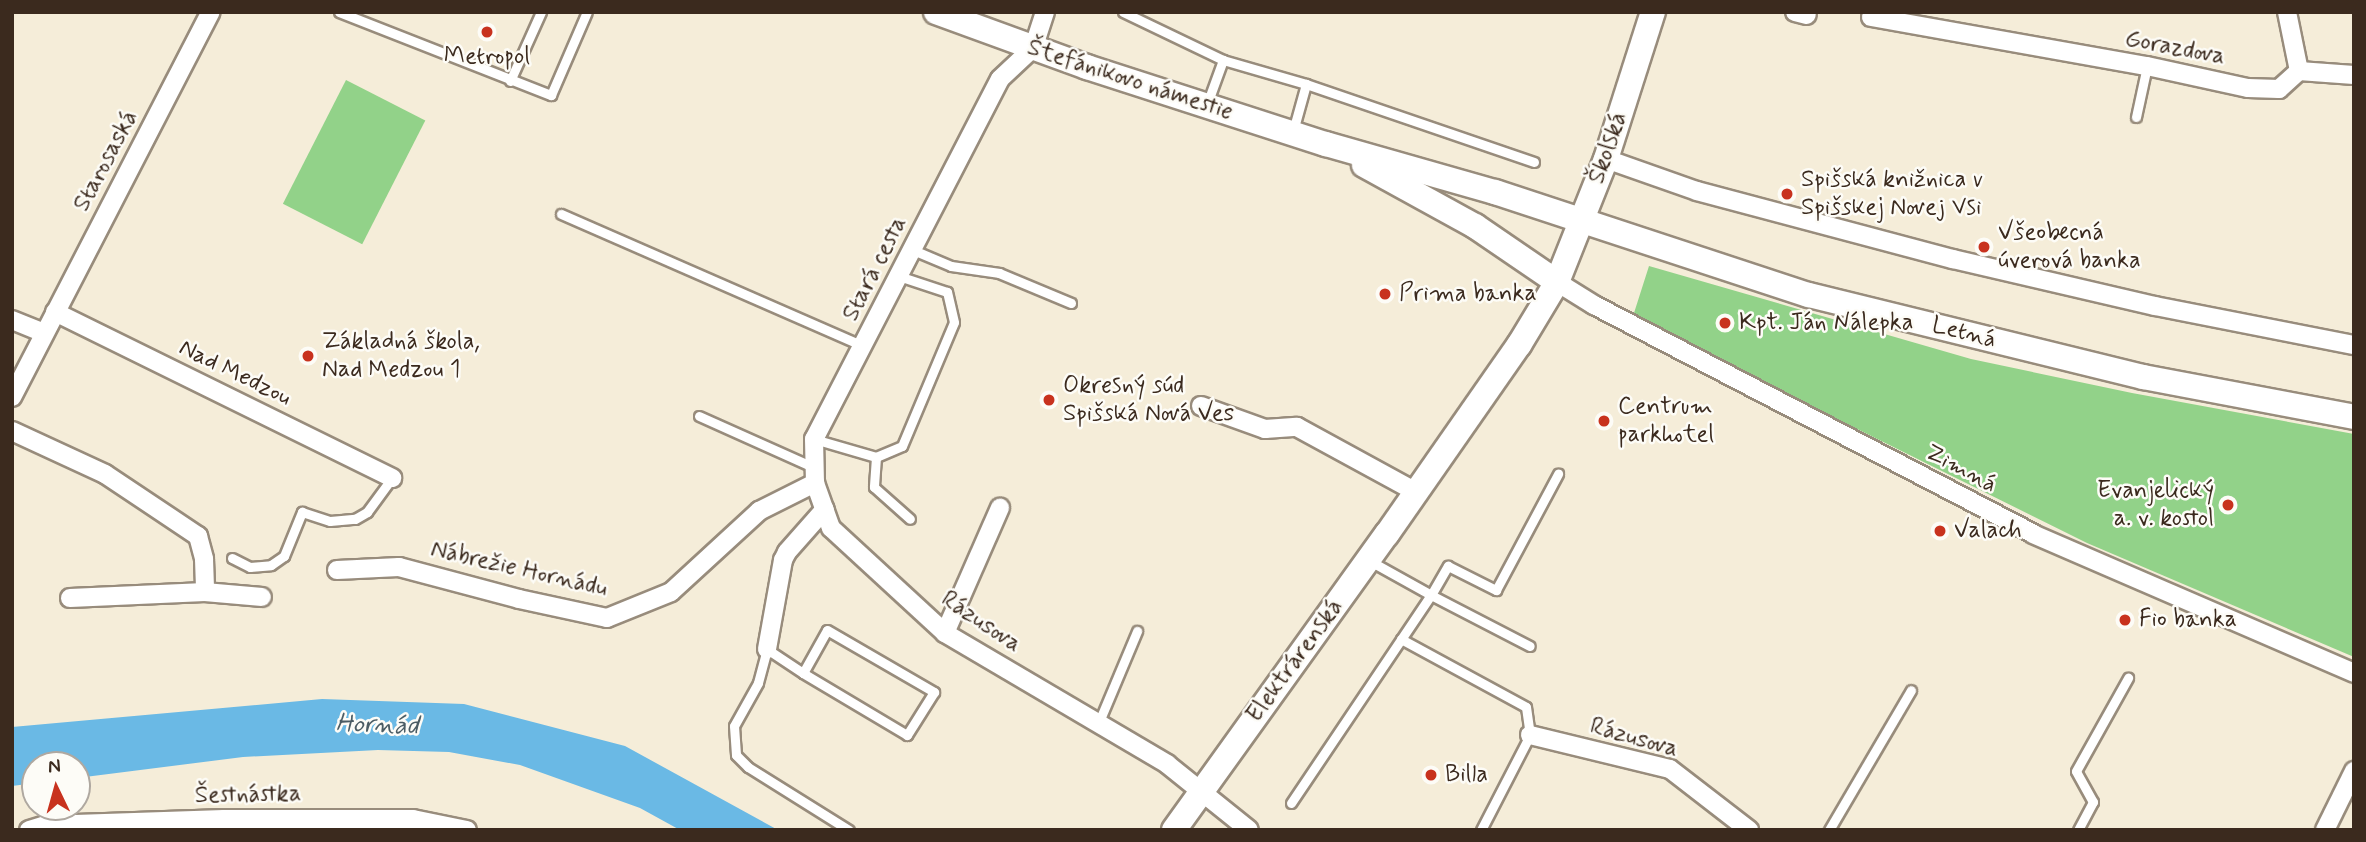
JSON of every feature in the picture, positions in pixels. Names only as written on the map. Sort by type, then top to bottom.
[{"type":"street","name":"Starosaská","points":[[12,397],[211,12]]},
{"type":"street","name":"Štefánikovo námestie","points":[[936,12],[1033,48],[1206,106],[1582,221]]},
{"type":"street","points":[[1033,48],[1045,12]]},
{"type":"street","name":"Školská","points":[[1557,282],[1606,159],[1653,12]]},
{"type":"street","points":[[2287,12],[2299,71],[2354,75]]},
{"type":"street","name":"Gorazdova","points":[[1871,17],[2147,66],[2248,88],[2279,89],[2299,71]]},
{"type":"street","name":"Stará cesta","points":[[831,528],[815,475],[814,439],[1000,79],[1033,48]]},
{"type":"street","name":"Štefánikovo námestie","points":[[1326,144],[1475,226],[1557,282]]},
{"type":"street","points":[[1606,159],[1696,191],[2045,281],[2354,345]]},
{"type":"street","name":"Letná","points":[[1582,221],[1809,295],[2143,377],[2354,417]]},
{"type":"street","name":"Elektrárenská","points":[[1174,830],[1416,492],[1518,345],[1557,282]]},
{"type":"street","name":"Zimná","points":[[1557,282],[1594,304],[2033,534],[2354,673]]},
{"type":"street","name":"Nad Medzou","points":[[55,312],[392,478]]},
{"type":"street","points":[[12,320],[45,333]]},
{"type":"street","points":[[1201,407],[1265,429],[1297,427],[1416,492]]},
{"type":"street","points":[[12,431],[105,474],[198,536],[204,559],[205,592]]},
{"type":"street","name":"Nábrežie Hornádu","points":[[337,569],[399,567],[519,599],[607,618],[671,592],[759,511],[815,475]]},
{"type":"street","points":[[945,633],[1000,508]]},
{"type":"street","points":[[767,649],[783,560],[825,509]]},
{"type":"street","name":"Rázusova","points":[[831,528],[945,633],[1167,764],[1201,793]]},
{"type":"street","points":[[71,598],[205,592],[262,597]]},
{"type":"street","name":"Rázusova","points":[[1530,734],[1670,769],[1749,830]]},
{"type":"street","points":[[2325,830],[2354,771]]},
{"type":"street","points":[[1201,793],[1249,830]]},
{"type":"street","name":"Šestnástka","points":[[29,830],[45,825],[224,818],[413,819],[467,830]]},
{"type":"lane","points":[[339,12],[551,96],[587,12]]},
{"type":"lane","points":[[510,80],[541,12]]},
{"type":"lane","points":[[1123,12],[1223,60],[1306,84],[1534,162]]},
{"type":"lane","points":[[1206,106],[1223,60]]},
{"type":"lane","points":[[2136,117],[2147,66]]},
{"type":"lane","points":[[1292,133],[1306,84]]},
{"type":"lane","points":[[561,214],[863,346]]},
{"type":"lane","points":[[913,250],[951,266],[999,273],[1070,303]]},
{"type":"lane","points":[[814,439],[876,457],[902,446],[954,322],[947,292],[899,276]]},
{"type":"lane","points":[[699,416],[815,475]]},
{"type":"lane","points":[[876,457],[874,487],[910,519]]},
{"type":"lane","points":[[1291,803],[1448,566],[1496,590],[1558,474]]},
{"type":"lane","points":[[232,558],[250,567],[271,565],[285,556],[302,513],[330,521],[355,519],[367,512],[392,478]]},
{"type":"lane","points":[[1368,560],[1530,646]]},
{"type":"lane","points":[[803,673],[827,630],[933,692],[907,734],[803,673],[767,649],[758,682],[734,726],[736,755],[748,767],[849,830]]},
{"type":"lane","points":[[1098,723],[1138,631]]},
{"type":"lane","points":[[1401,639],[1523,704],[1530,718],[1530,734],[1481,830]]},
{"type":"lane","points":[[2078,830],[2093,802],[2076,771],[2128,678]]},
{"type":"lane","points":[[1829,830],[1911,691]]},
{"type":"green space","points":[[346,80],[425,120],[362,244],[283,204]]},
{"type":"green space","points":[[1649,266],[1971,359],[2132,393],[2354,434],[2354,657],[2087,543],[1712,357],[1634,313]]},
{"type":"water","name":"Hornád","points":[[322,699],[464,704],[625,746],[778,830],[680,830],[640,808],[520,765],[449,752],[378,750],[243,757],[91,776],[91,751],[21,751],[21,785],[12,786],[12,727]]},
{"type":"place","name":"Metropol","points":[[487,32]]},
{"type":"place","name":"Spišská knižnica v Spišskej Novej Vsi","points":[[1787,194]]},
{"type":"place","name":"Všeobecná úverová banka","points":[[1984,247]]},
{"type":"place","name":"Prima banka","points":[[1385,294]]},
{"type":"place","name":"Kpt. Ján Nálepka","points":[[1725,323]]},
{"type":"place","name":"Základná škola, Nad Medzou 1","points":[[308,356]]},
{"type":"place","name":"Okresný súd Spišská Nová Ves","points":[[1049,400]]},
{"type":"place","name":"Centrum parkhotel","points":[[1604,421]]},
{"type":"place","name":"Evanjelický a. v. kostol","points":[[2228,505]]},
{"type":"place","name":"Valach","points":[[1940,531]]},
{"type":"place","name":"Fio banka","points":[[2125,620]]},
{"type":"place","name":"Billa","points":[[1431,775]]}]
